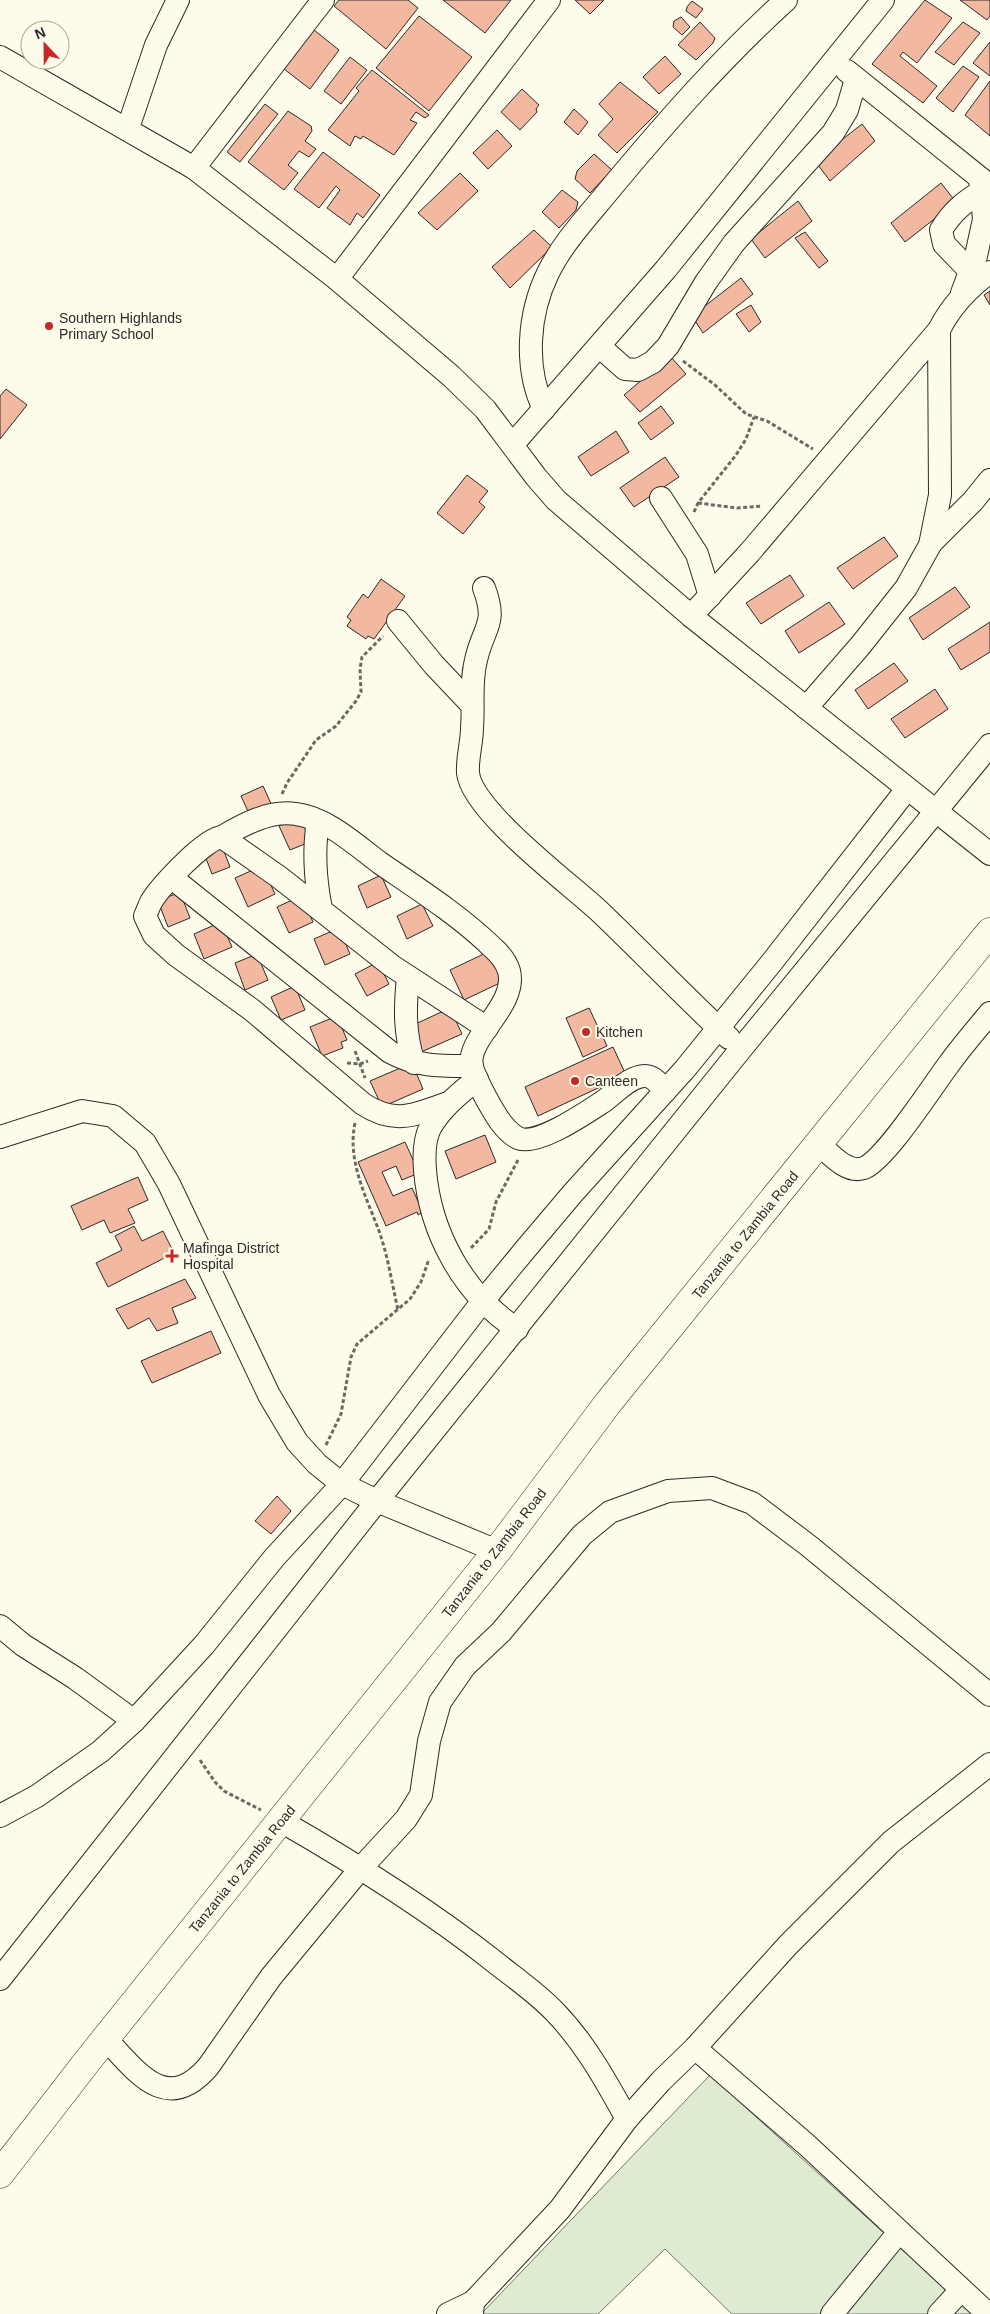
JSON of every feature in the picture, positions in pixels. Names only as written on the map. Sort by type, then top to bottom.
[{"type":"highway","name":"Tanzania to Zambia Road","points":[[0,2174],[105,2038],[497,1551],[608,1403],[990,932]]},
{"type":"street","points":[[128,128],[156,45],[178,0]]},
{"type":"street","points":[[194,168],[323,0]]},
{"type":"street","points":[[337,279],[549,0]]},
{"type":"street","points":[[544,409],[536,392],[531,350],[534,309],[548,273],[570,238],[652,138],[743,39],[786,0]]},
{"type":"street","points":[[513,444],[666,269],[834,60],[878,2]]},
{"type":"street","points":[[0,57],[128,128],[194,168],[337,279],[451,376],[485,409],[536,477],[556,500],[691,616],[990,854]]},
{"type":"street","points":[[834,60],[984,185]]},
{"type":"street","points":[[599,346],[625,369],[638,370],[653,362],[668,346],[706,282],[734,243],[833,133],[847,110],[856,79]]},
{"type":"street","points":[[984,185],[961,204],[949,217],[941,230],[944,244],[948,249],[984,271]]},
{"type":"street","points":[[691,616],[750,552],[939,330],[946,315],[960,296],[984,271],[984,185]]},
{"type":"street","points":[[930,545],[940,495],[939,330]]},
{"type":"street","points":[[806,708],[860,646],[906,588],[930,545],[990,480]]},
{"type":"street","points":[[661,498],[688,539],[704,571],[710,596]]},
{"type":"street","points":[[484,588],[491,612],[491,622],[476,659],[471,704],[472,728],[468,775],[474,791],[491,812],[530,851],[598,910],[741,1049]]},
{"type":"street","points":[[398,621],[434,665],[471,704]]},
{"type":"street","points":[[0,1979],[377,1502],[741,1049],[990,745]]},
{"type":"street","points":[[0,1816],[37,1796],[100,1751],[134,1721],[204,1645],[274,1558],[342,1484],[482,1302],[573,1193],[666,1091],[718,1028],[907,789]]},
{"type":"street","points":[[448,1102],[404,1116],[378,1114],[363,1104],[252,1010],[176,956],[154,935],[145,916],[152,901],[200,848],[210,840],[222,837],[244,824],[276,814],[298,814],[318,820],[454,915],[492,947],[504,960],[509,973],[509,990],[501,1008],[474,1052],[474,1073],[502,1124],[516,1138],[525,1140],[549,1133],[603,1101],[632,1079],[646,1076],[654,1078],[666,1091]]},
{"type":"street","points":[[318,820],[314,855],[315,876],[321,910]]},
{"type":"street","points":[[222,837],[321,910],[374,953],[487,1028]]},
{"type":"street","points":[[172,878],[396,1055],[425,1066],[474,1073]]},
{"type":"street","points":[[408,977],[405,1011],[406,1031],[414,1062]]},
{"type":"street","points":[[819,1144],[837,1160],[850,1168],[864,1168],[880,1154],[906,1124],[950,1063],[990,1013]]},
{"type":"street","points":[[474,1073],[448,1102],[429,1130],[424,1153],[427,1191],[437,1227],[455,1262],[482,1302],[496,1316],[516,1329]]},
{"type":"street","points":[[0,1137],[82,1111],[114,1116],[145,1143],[169,1184],[269,1395],[297,1442],[317,1464],[342,1484],[377,1502],[497,1551]]},
{"type":"street","points":[[105,2038],[143,2077],[170,2090],[183,2088],[197,2080],[271,1977],[361,1868],[406,1819],[421,1796],[430,1741],[440,1702],[466,1666],[501,1632],[582,1535],[610,1512],[668,1491],[712,1488],[752,1503],[809,1546],[990,1695]]},
{"type":"street","points":[[0,1626],[23,1645],[74,1678],[134,1721]]},
{"type":"street","points":[[448,2314],[472,2308],[560,2209],[627,2119],[660,2081],[695,2048],[788,1945],[861,1870],[891,1842],[990,1765]]},
{"type":"street","points":[[281,1821],[361,1868],[465,1939],[555,2011],[576,2036],[604,2076],[627,2119]]},
{"type":"street","points":[[695,2048],[756,2099],[988,2314]]},
{"type":"street","points":[[832,2314],[899,2232]]},
{"type":"street","points":[[939,2314],[961,2290]]},
{"type":"path","points":[[668,346],[693,369],[715,385],[736,406],[754,418],[767,421],[829,458]]},
{"type":"path","points":[[688,539],[690,520],[698,503],[741,447],[754,418]]},
{"type":"path","points":[[698,503],[737,508],[790,503]]},
{"type":"path","points":[[276,814],[287,783],[316,740],[336,726],[361,692],[360,669],[362,657],[398,621]]},
{"type":"path","points":[[354,1048],[366,1080]]},
{"type":"path","points":[[363,1104],[352,1137],[352,1154],[366,1201],[379,1231],[398,1310]]},
{"type":"path","points":[[455,1262],[480,1240],[488,1228],[496,1202],[516,1164],[525,1140]]},
{"type":"path","points":[[317,1464],[340,1414],[351,1357],[358,1344],[410,1299],[421,1282],[431,1255],[437,1227]]},
{"type":"path","points":[[184,1746],[202,1762],[215,1782],[224,1790],[281,1821]]},
{"type":"green space","points":[[710,2075],[973,2314],[732,2314],[665,2249],[598,2314],[481,2314]]},
{"type":"building","points":[[339,0],[408,0],[418,8],[386,49],[334,6]]},
{"type":"building","points":[[443,0],[511,0],[485,33]]},
{"type":"building","points":[[575,0],[604,0],[590,14]]},
{"type":"building","points":[[925,0],[952,18],[917,63],[903,52],[900,56],[937,86],[923,103],[872,64]]},
{"type":"building","points":[[960,0],[990,0],[990,16],[987,20]]},
{"type":"building","points":[[692,1],[703,9],[696,18],[686,11]]},
{"type":"building","points":[[419,16],[472,57],[429,111],[376,68]]},
{"type":"building","points":[[681,17],[690,27],[682,35],[673,27],[674,21]]},
{"type":"building","points":[[700,22],[715,38],[713,43],[696,60],[678,45]]},
{"type":"building","points":[[963,22],[980,33],[954,65],[935,52]]},
{"type":"building","points":[[314,30],[339,50],[310,89],[284,69]]},
{"type":"building","points":[[990,42],[990,76],[973,63]]},
{"type":"building","points":[[665,56],[681,74],[659,94],[643,77]]},
{"type":"building","points":[[350,57],[367,70],[341,104],[324,91]]},
{"type":"building","points":[[963,66],[979,77],[953,112],[936,98]]},
{"type":"building","points":[[372,70],[429,115],[425,118],[416,112],[410,120],[417,123],[394,155],[363,136],[361,139],[355,136],[350,146],[328,130],[359,91],[356,88]]},
{"type":"building","points":[[990,81],[990,136],[965,115]]},
{"type":"building","points":[[620,82],[658,112],[617,153],[598,135],[613,119],[599,104]]},
{"type":"building","points":[[522,89],[539,105],[536,109],[537,112],[520,130],[501,112]]},
{"type":"building","points":[[265,104],[278,114],[240,162],[227,152]]},
{"type":"building","points":[[574,109],[588,122],[578,135],[564,122]]},
{"type":"building","points":[[288,111],[311,126],[312,131],[305,141],[316,149],[309,157],[299,151],[288,165],[298,173],[284,190],[248,162]]},
{"type":"building","points":[[862,124],[875,141],[830,181],[815,161]]},
{"type":"building","points":[[497,130],[512,146],[488,169],[473,153]]},
{"type":"building","points":[[323,152],[380,195],[363,218],[357,213],[350,225],[327,208],[340,190],[336,186],[319,208],[294,189]]},
{"type":"building","points":[[594,154],[612,170],[590,193],[575,179],[577,171]]},
{"type":"building","points":[[460,173],[478,191],[437,230],[418,213]]},
{"type":"building","points":[[941,183],[956,202],[905,242],[891,223]]},
{"type":"building","points":[[562,190],[578,202],[576,210],[559,228],[542,212]]},
{"type":"building","points":[[798,201],[812,221],[765,258],[751,239]]},
{"type":"building","points":[[534,230],[552,247],[510,288],[492,267]]},
{"type":"building","points":[[805,232],[828,261],[819,268],[795,238]]},
{"type":"building","points":[[741,278],[753,294],[703,333],[692,316]]},
{"type":"building","points":[[990,291],[990,305],[984,295]]},
{"type":"building","points":[[751,305],[761,322],[749,332],[736,314]]},
{"type":"building","points":[[670,356],[686,374],[640,412],[624,395]]},
{"type":"building","points":[[6,389],[27,405],[0,439],[0,396]]},
{"type":"building","points":[[661,406],[674,423],[651,440],[638,423]]},
{"type":"building","points":[[616,431],[629,452],[591,476],[578,457]]},
{"type":"building","points":[[665,457],[679,477],[634,507],[620,488]]},
{"type":"building","points":[[467,475],[488,491],[479,502],[485,507],[463,534],[437,513]]},
{"type":"building","points":[[884,537],[898,556],[853,589],[837,568]]},
{"type":"building","points":[[790,575],[804,596],[761,624],[746,603]]},
{"type":"building","points":[[381,579],[405,596],[374,639],[368,636],[366,639],[347,626],[351,620],[347,617],[363,594],[368,598]]},
{"type":"building","points":[[955,587],[970,607],[923,640],[909,618]]},
{"type":"building","points":[[829,602],[845,624],[799,653],[785,631]]},
{"type":"building","points":[[990,622],[990,652],[961,670],[948,649]]},
{"type":"building","points":[[894,663],[908,681],[868,709],[855,690]]},
{"type":"building","points":[[935,689],[948,709],[905,738],[891,719]]},
{"type":"building","points":[[263,786],[273,808],[251,818],[241,796]]},
{"type":"building","points":[[301,816],[312,841],[290,850],[279,826]]},
{"type":"building","points":[[220,841],[230,867],[212,874],[202,848]]},
{"type":"building","points":[[262,866],[275,894],[248,907],[235,878]]},
{"type":"building","points":[[381,875],[391,897],[367,908],[358,886]]},
{"type":"building","points":[[180,892],[190,918],[168,927],[158,901]]},
{"type":"building","points":[[301,896],[313,922],[289,933],[277,907]]},
{"type":"building","points":[[422,904],[433,926],[407,939],[397,916]]},
{"type":"building","points":[[221,922],[232,947],[204,959],[194,934]]},
{"type":"building","points":[[339,928],[350,954],[325,965],[314,939]]},
{"type":"building","points":[[490,951],[504,981],[464,1000],[450,970]]},
{"type":"building","points":[[257,954],[268,980],[245,990],[235,963]]},
{"type":"building","points":[[378,962],[389,984],[367,996],[355,974]]},
{"type":"building","points":[[295,986],[305,1010],[281,1020],[271,997]]},
{"type":"building","points":[[450,1008],[462,1034],[421,1052],[409,1027]]},
{"type":"building","name":"Kitchen","points":[[589,1008],[607,1046],[583,1057],[566,1018]]},
{"type":"building","points":[[337,1016],[347,1040],[341,1042],[343,1048],[322,1056],[310,1027]]},
{"type":"building","name":"Canteen","points":[[613,1047],[626,1075],[538,1116],[525,1087]]},
{"type":"building","points":[[412,1063],[423,1089],[382,1107],[370,1081]]},
{"type":"building","points":[[485,1135],[496,1162],[456,1179],[445,1151]]},
{"type":"building","points":[[405,1142],[419,1173],[402,1180],[396,1166],[382,1172],[393,1196],[412,1188],[423,1212],[418,1215],[417,1212],[386,1226],[358,1162]]},
{"type":"building","points":[[138,1177],[148,1200],[128,1209],[135,1223],[110,1233],[104,1220],[82,1230],[71,1206]]},
{"type":"building","points":[[134,1226],[142,1241],[163,1231],[174,1253],[108,1287],[96,1263],[122,1250],[115,1236]]},
{"type":"building","points":[[185,1279],[196,1298],[172,1308],[178,1323],[157,1331],[149,1318],[128,1329],[116,1309]]},
{"type":"building","points":[[211,1331],[221,1353],[152,1383],[141,1361]]},
{"type":"building","points":[[277,1496],[291,1511],[271,1534],[255,1521]]},
{"type":"place","name":"Southern Highlands Primary School","points":[[49,326]]},
{"type":"place","name":"Kitchen","points":[[586,1032]]},
{"type":"place","name":"Canteen","points":[[575,1081]]},
{"type":"place","name":"Mafinga District Hospital","points":[[172,1256]]}]
